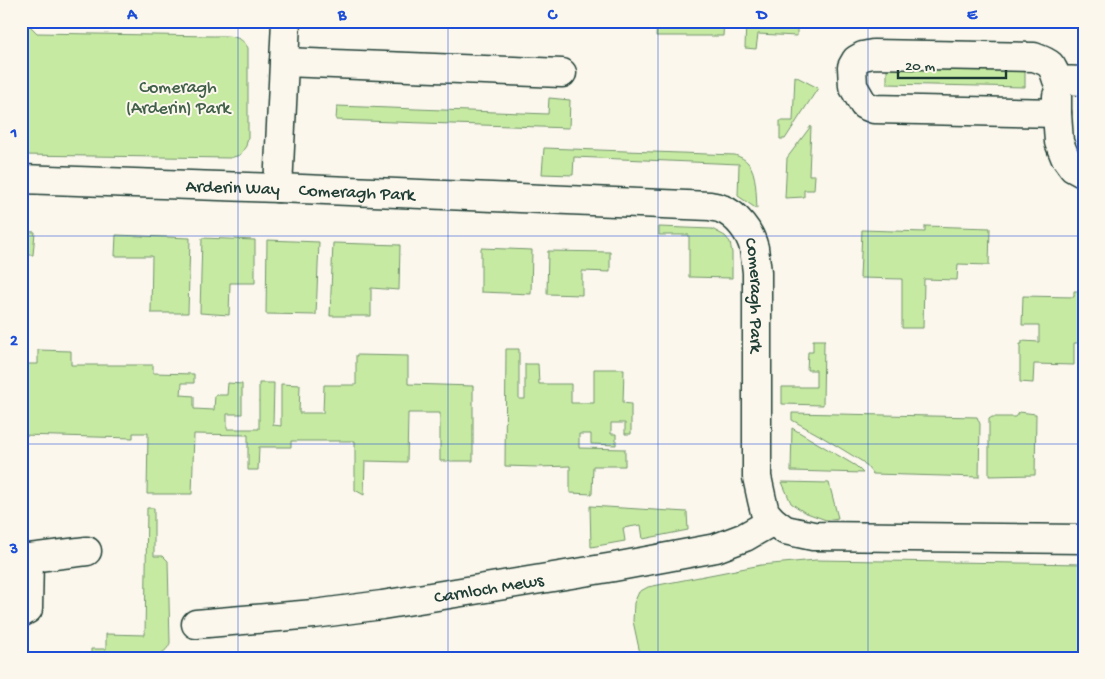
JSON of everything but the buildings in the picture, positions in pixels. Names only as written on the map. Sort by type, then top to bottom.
[{"type":"street","name":"Arderin Way","points":[[21,179],[278,188],[286,21]]},
{"type":"street","points":[[1057,113],[874,108],[864,105],[853,86],[852,67],[856,60],[873,54],[1034,57],[1044,60],[1071,81],[1057,113],[1059,142],[1065,157],[1073,168],[1084,174]]},
{"type":"street","points":[[284,62],[562,73]]},
{"type":"street","name":"Comeragh Park","points":[[278,188],[710,206],[721,208],[741,224],[749,235],[754,248],[757,272],[757,477],[765,512],[773,521]]},
{"type":"street","points":[[773,521],[785,530],[814,536],[1084,539]]},
{"type":"street","name":"Carnloch Mews","points":[[196,624],[314,614],[614,567],[716,548],[745,537],[773,521]]},
{"type":"street","points":[[21,613],[28,608],[25,559],[87,551]]},
{"type":"green space","points":[[657,21],[724,21],[723,36],[656,36]]},
{"type":"green space","points":[[746,21],[797,21],[797,36],[758,34],[756,49],[745,48]]},
{"type":"green space","name":"Comeragh (Arderin) Park","points":[[21,25],[30,26],[37,33],[222,36],[241,40],[248,48],[248,137],[246,146],[240,155],[230,158],[23,155],[23,145],[21,144]]},
{"type":"green space","points":[[887,67],[1025,70],[1025,87],[887,84]]},
{"type":"green space","points":[[795,76],[818,88],[785,139],[780,139],[780,121],[793,121]]},
{"type":"green space","points":[[549,98],[570,100],[569,128],[336,120],[337,106],[548,114]]},
{"type":"green space","points":[[811,126],[809,175],[815,175],[814,190],[804,190],[804,197],[785,198],[787,158]]},
{"type":"green space","points":[[544,148],[735,155],[742,158],[751,167],[756,185],[757,209],[738,196],[739,164],[574,157],[573,175],[542,174]]},
{"type":"green space","points":[[925,226],[990,228],[989,265],[958,264],[957,280],[924,279],[923,328],[902,328],[902,279],[860,278],[862,230],[925,232]]},
{"type":"green space","points":[[659,227],[712,229],[725,236],[730,242],[732,253],[732,278],[689,277],[689,235],[659,235]]},
{"type":"green space","points":[[21,231],[35,232],[33,255],[24,255],[23,261],[21,261]]},
{"type":"green space","points":[[116,235],[190,238],[188,313],[151,313],[152,256],[115,256]]},
{"type":"green space","points":[[202,238],[255,240],[255,283],[230,283],[229,315],[200,313]]},
{"type":"green space","points":[[267,240],[319,242],[316,315],[266,314]]},
{"type":"green space","points":[[333,243],[400,245],[399,290],[371,288],[371,316],[330,316]]},
{"type":"green space","points":[[481,248],[532,250],[531,294],[481,292]]},
{"type":"green space","points":[[548,251],[610,252],[610,272],[582,271],[582,295],[547,294]]},
{"type":"green space","points":[[1074,291],[1084,291],[1084,343],[1074,343],[1074,365],[1034,364],[1033,383],[1020,382],[1020,344],[1022,344],[1022,341],[1039,342],[1039,325],[1022,325],[1023,296],[1074,297]]},
{"type":"green space","points":[[813,340],[825,340],[823,405],[782,404],[782,387],[816,387],[816,370],[807,370],[808,352],[813,352]]},
{"type":"green space","points":[[506,349],[519,349],[519,399],[525,399],[525,364],[538,364],[539,384],[571,384],[571,403],[594,403],[594,369],[624,369],[623,403],[631,404],[631,434],[625,434],[625,423],[611,423],[611,434],[616,434],[616,445],[591,444],[591,434],[579,434],[579,448],[625,449],[625,466],[593,466],[592,494],[570,493],[570,466],[505,466]]},
{"type":"green space","points":[[38,350],[71,351],[71,365],[153,365],[153,373],[194,374],[194,383],[182,383],[181,395],[194,396],[194,409],[214,410],[215,395],[227,395],[228,383],[242,384],[242,414],[227,414],[227,429],[259,429],[259,383],[274,383],[273,425],[281,426],[281,384],[300,385],[299,413],[323,413],[324,385],[356,385],[356,355],[408,356],[408,384],[473,386],[473,461],[440,461],[440,413],[408,413],[407,462],[365,461],[364,495],[355,490],[355,441],[291,441],[291,447],[259,447],[258,470],[248,470],[248,435],[194,434],[192,494],[147,494],[148,433],[133,433],[133,438],[21,435],[21,364],[38,364]]},
{"type":"green space","points":[[1019,412],[1036,414],[1035,475],[989,476],[989,419],[992,417],[1015,417]]},
{"type":"green space","points":[[792,413],[977,417],[980,424],[979,477],[873,474],[863,462],[792,420]]},
{"type":"green space","points":[[792,428],[856,466],[863,473],[791,471]]},
{"type":"green space","points":[[782,482],[829,483],[838,518],[826,520],[804,512],[791,503]]},
{"type":"green space","points":[[590,506],[687,512],[688,530],[643,539],[641,525],[623,528],[625,541],[591,547]]},
{"type":"green space","points":[[147,508],[154,508],[154,556],[163,556],[168,561],[170,643],[165,651],[144,658],[91,658],[91,649],[106,649],[106,634],[145,635]]},
{"type":"green space","points":[[816,560],[1084,564],[1084,658],[641,658],[633,621],[634,603],[639,592],[648,587],[761,565]]}]
